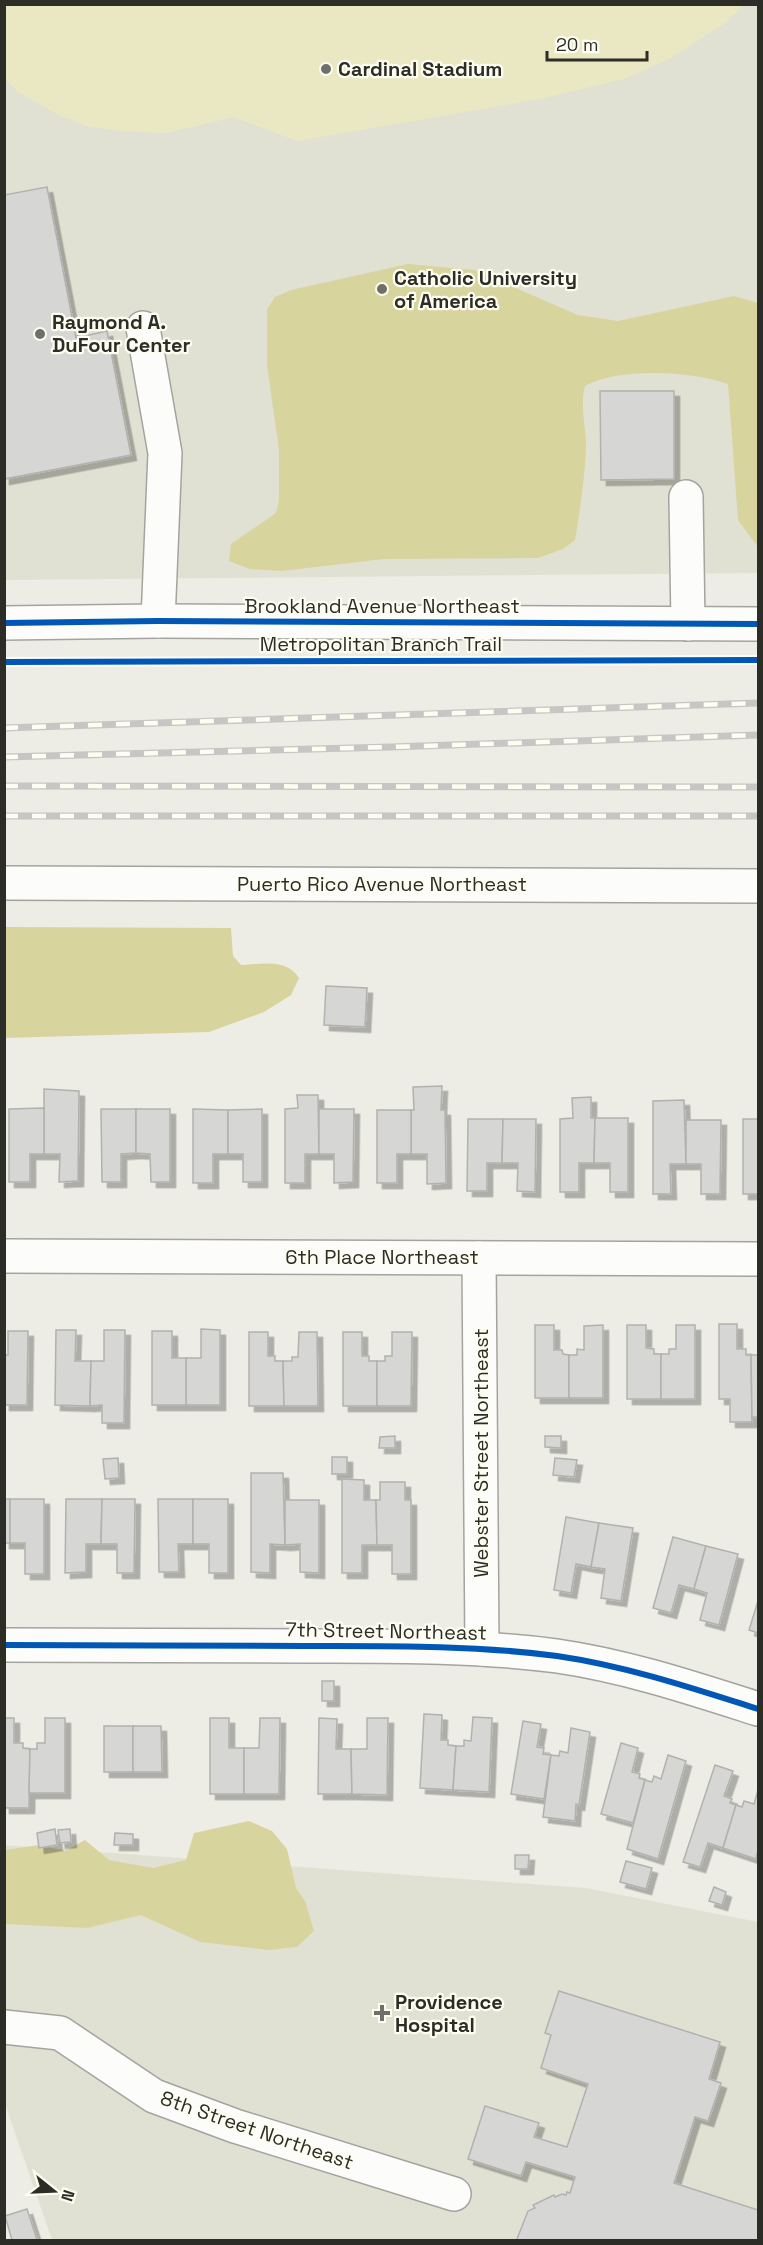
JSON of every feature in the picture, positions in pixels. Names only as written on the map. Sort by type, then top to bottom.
[{"type":"street","points":[[143,328],[165,453],[158,621]]},
{"type":"street","points":[[686,496],[688,624]]},
{"type":"street","name":"Brookland Avenue Northeast","points":[[4,623],[158,621],[759,624]]},
{"type":"street","name":"Puerto Rico Avenue Northeast","points":[[4,883],[759,886]]},
{"type":"street","name":"6th Place Northeast","points":[[4,1256],[759,1259]]},
{"type":"street","name":"Webster Street Northeast","points":[[479,1258],[482,1649]]},
{"type":"street","name":"7th Street Northeast","points":[[4,1645],[387,1646],[482,1649],[558,1657],[621,1668],[759,1709]]},
{"type":"street","name":"8th Street Northeast","points":[[4,2027],[60,2033],[154,2096],[235,2126],[454,2194]]},
{"type":"shaded area","name":"Catholic University of America","points":[[4,5],[758,5],[758,573],[5,580]]},
{"type":"shaded area","name":"Cardinal Stadium","points":[[4,5],[744,5],[725,23],[671,58],[624,79],[540,99],[297,141],[234,117],[166,133],[121,131],[86,126],[59,115],[18,92],[5,79]]},
{"type":"shaded area","points":[[408,264],[474,270],[578,315],[618,321],[734,296],[758,303],[758,547],[738,520],[728,384],[695,376],[656,373],[617,376],[585,386],[583,407],[586,453],[581,504],[575,540],[563,549],[538,558],[384,559],[282,571],[250,569],[229,561],[231,544],[276,513],[279,500],[279,450],[267,365],[267,309],[275,297],[291,290]]},
{"type":"shaded area","points":[[5,927],[231,928],[233,956],[241,965],[265,963],[281,965],[288,967],[299,978],[291,995],[264,1012],[209,1032],[5,1038]]},
{"type":"shaded area","points":[[249,1821],[272,1831],[287,1849],[296,1888],[305,1901],[314,1931],[297,1947],[269,1950],[200,1942],[141,1915],[87,1928],[5,1924],[5,1850],[39,1845],[65,1851],[85,1840],[109,1860],[153,1868],[186,1860],[194,1833]]},
{"type":"shaded area","name":"Providence Hospital","points":[[4,1845],[586,1888],[758,1922],[758,2240],[52,2240],[5,2104]]},
{"type":"building","name":"Raymond A. DuFour Center","points":[[47,187],[76,338],[107,331],[131,455],[4,479],[4,195]]},
{"type":"building","points":[[600,391],[674,391],[674,479],[601,480]]},
{"type":"building","points":[[326,986],[367,988],[365,1027],[324,1025]]},
{"type":"building","points":[[442,1086],[441,1110],[445,1110],[446,1183],[427,1184],[427,1154],[411,1154],[413,1087]]},
{"type":"building","points":[[44,1089],[79,1091],[78,1181],[59,1182],[60,1154],[44,1154]]},
{"type":"building","points":[[297,1095],[318,1095],[319,1154],[305,1154],[305,1183],[285,1183],[285,1109],[298,1108]]},
{"type":"building","points":[[591,1097],[591,1118],[595,1118],[594,1163],[579,1163],[579,1192],[560,1192],[560,1119],[573,1118],[572,1098]]},
{"type":"building","points":[[684,1100],[686,1164],[670,1164],[671,1194],[653,1194],[653,1101]]},
{"type":"building","points":[[44,1108],[44,1154],[30,1154],[30,1182],[9,1182],[9,1109]]},
{"type":"building","points":[[101,1109],[136,1109],[136,1153],[121,1154],[121,1182],[102,1182]]},
{"type":"building","points":[[136,1109],[170,1109],[170,1182],[151,1182],[150,1154],[136,1153]]},
{"type":"building","points":[[193,1109],[228,1110],[228,1154],[213,1154],[213,1183],[193,1183]]},
{"type":"building","points":[[262,1109],[262,1182],[243,1182],[243,1154],[228,1154],[228,1110]]},
{"type":"building","points":[[319,1109],[354,1109],[353,1182],[334,1183],[334,1154],[319,1154]]},
{"type":"building","points":[[377,1110],[411,1110],[411,1154],[397,1154],[397,1183],[377,1183]]},
{"type":"building","points":[[595,1118],[628,1118],[628,1192],[610,1192],[610,1163],[594,1163]]},
{"type":"building","points":[[468,1119],[503,1119],[502,1163],[487,1163],[487,1191],[467,1191]]},
{"type":"building","points":[[503,1119],[536,1119],[535,1192],[517,1191],[518,1163],[502,1163]]},
{"type":"building","points":[[743,1119],[758,1119],[758,1194],[743,1194]]},
{"type":"building","points":[[686,1120],[721,1120],[720,1194],[701,1194],[701,1164],[686,1164]]},
{"type":"building","points":[[719,1324],[737,1324],[737,1349],[746,1349],[746,1355],[751,1355],[752,1422],[730,1422],[730,1399],[719,1399]]},
{"type":"building","points":[[535,1325],[554,1325],[554,1350],[562,1350],[563,1354],[569,1355],[569,1398],[535,1398]]},
{"type":"building","points":[[603,1325],[603,1398],[569,1398],[569,1355],[577,1355],[577,1349],[584,1350],[584,1326]]},
{"type":"building","points":[[627,1325],[646,1325],[646,1348],[654,1349],[654,1354],[661,1354],[661,1399],[627,1399]]},
{"type":"building","points":[[676,1325],[695,1325],[695,1399],[661,1399],[661,1354],[669,1354],[669,1349],[676,1349]]},
{"type":"building","points":[[201,1329],[220,1330],[220,1405],[186,1405],[186,1358],[201,1358]]},
{"type":"building","points":[[56,1330],[76,1330],[75,1361],[91,1361],[90,1406],[55,1405]]},
{"type":"building","points":[[104,1330],[125,1330],[124,1423],[102,1423],[102,1405],[90,1406],[91,1361],[104,1361]]},
{"type":"building","points":[[8,1331],[28,1331],[27,1405],[4,1405],[4,1355],[8,1355]]},
{"type":"building","points":[[152,1331],[172,1331],[172,1358],[186,1358],[186,1405],[152,1405]]},
{"type":"building","points":[[249,1332],[268,1332],[268,1356],[275,1356],[275,1361],[283,1361],[284,1406],[249,1406]]},
{"type":"building","points":[[299,1332],[317,1332],[318,1406],[284,1406],[283,1361],[292,1361],[292,1357],[298,1357]]},
{"type":"building","points":[[343,1332],[362,1332],[362,1356],[369,1356],[369,1361],[377,1361],[377,1406],[343,1406]]},
{"type":"building","points":[[392,1332],[412,1332],[411,1406],[377,1406],[377,1361],[385,1361],[385,1356],[392,1356]]},
{"type":"building","points":[[751,1355],[758,1355],[758,1417],[752,1417]]},
{"type":"building","points":[[395,1436],[395,1448],[379,1448],[380,1437]]},
{"type":"building","points":[[545,1436],[561,1436],[561,1448],[545,1447]]},
{"type":"building","points":[[332,1457],[347,1457],[347,1474],[332,1474]]},
{"type":"building","points":[[118,1458],[119,1478],[105,1479],[103,1459]]},
{"type":"building","points":[[555,1458],[577,1460],[574,1477],[553,1475]]},
{"type":"building","points":[[251,1473],[283,1473],[285,1545],[270,1544],[270,1573],[251,1572]]},
{"type":"building","points":[[342,1479],[364,1480],[364,1500],[376,1500],[377,1545],[362,1545],[362,1573],[342,1573]]},
{"type":"building","points":[[380,1482],[405,1482],[405,1500],[411,1500],[411,1574],[392,1574],[392,1545],[377,1545],[376,1500],[380,1500]]},
{"type":"building","points":[[4,1499],[10,1499],[10,1543],[4,1543]]},
{"type":"building","points":[[10,1499],[44,1499],[44,1574],[25,1574],[25,1543],[10,1543]]},
{"type":"building","points":[[66,1499],[102,1499],[101,1544],[86,1544],[86,1572],[65,1573]]},
{"type":"building","points":[[102,1499],[135,1499],[134,1573],[117,1573],[117,1544],[101,1544]]},
{"type":"building","points":[[158,1499],[193,1499],[193,1544],[178,1544],[179,1572],[159,1572]]},
{"type":"building","points":[[193,1499],[228,1499],[228,1573],[209,1573],[209,1544],[193,1544]]},
{"type":"building","points":[[285,1500],[319,1500],[319,1573],[300,1572],[300,1544],[285,1545]]},
{"type":"building","points":[[566,1517],[599,1523],[591,1567],[576,1564],[571,1593],[554,1590]]},
{"type":"building","points":[[599,1523],[633,1528],[621,1601],[601,1598],[605,1569],[591,1567]]},
{"type":"building","points":[[673,1537],[706,1546],[694,1589],[679,1585],[671,1613],[653,1608]]},
{"type":"building","points":[[706,1546],[738,1554],[719,1625],[700,1620],[707,1593],[694,1589]]},
{"type":"building","points":[[758,1601],[758,1633],[749,1630]]},
{"type":"building","points":[[322,1681],[334,1681],[334,1701],[322,1701]]},
{"type":"building","points":[[424,1714],[442,1715],[441,1740],[448,1740],[448,1745],[456,1746],[453,1790],[420,1788]]},
{"type":"building","points":[[473,1717],[492,1718],[489,1792],[453,1790],[456,1746],[464,1746],[464,1740],[471,1741]]},
{"type":"building","points":[[4,1718],[14,1718],[14,1743],[23,1743],[23,1748],[30,1749],[29,1808],[4,1808]]},
{"type":"building","points":[[45,1718],[65,1718],[65,1793],[29,1793],[30,1749],[37,1749],[37,1743],[45,1743]]},
{"type":"building","points":[[210,1718],[229,1718],[229,1748],[244,1748],[244,1794],[210,1794]]},
{"type":"building","points":[[260,1718],[280,1718],[279,1794],[244,1794],[244,1748],[259,1748]]},
{"type":"building","points":[[319,1718],[337,1719],[336,1749],[351,1749],[352,1794],[318,1794]]},
{"type":"building","points":[[367,1718],[388,1718],[387,1795],[352,1794],[351,1749],[367,1749]]},
{"type":"building","points":[[523,1721],[541,1724],[537,1747],[544,1748],[543,1754],[551,1755],[544,1799],[511,1794]]},
{"type":"building","points":[[104,1726],[133,1726],[133,1772],[104,1772]]},
{"type":"building","points":[[133,1726],[161,1726],[162,1772],[133,1772]]},
{"type":"building","points":[[571,1728],[590,1732],[579,1805],[576,1804],[575,1821],[543,1817],[551,1755],[559,1756],[560,1751],[568,1753]]},
{"type":"building","points":[[621,1743],[638,1748],[632,1772],[640,1774],[639,1778],[645,1780],[633,1823],[601,1814]]},
{"type":"building","points":[[668,1755],[686,1761],[658,1859],[627,1849],[645,1780],[652,1782],[654,1776],[661,1779]]},
{"type":"building","points":[[715,1765],[733,1771],[724,1796],[732,1799],[730,1803],[736,1805],[723,1848],[708,1843],[700,1867],[683,1862]]},
{"type":"building","points":[[758,1790],[756,1859],[723,1848],[736,1805],[742,1807],[744,1801],[754,1804]]},
{"type":"building","points":[[55,1829],[57,1845],[39,1848],[37,1833]]},
{"type":"building","points":[[70,1829],[71,1842],[60,1843],[58,1830]]},
{"type":"building","points":[[115,1833],[133,1834],[133,1845],[114,1845]]},
{"type":"building","points":[[515,1855],[529,1855],[528,1869],[515,1869]]},
{"type":"building","points":[[626,1861],[652,1868],[646,1889],[620,1882]]},
{"type":"building","points":[[714,1887],[726,1892],[722,1905],[709,1901]]},
{"type":"building","points":[[559,1991],[720,2042],[709,2079],[721,2083],[708,2121],[695,2117],[674,2183],[758,2210],[758,2240],[517,2239],[528,2211],[535,2208],[533,2205],[554,2195],[555,2197],[570,2193],[575,2177],[526,2162],[521,2176],[468,2159],[485,2106],[539,2123],[534,2137],[567,2147],[588,2084],[541,2068],[551,2035],[545,2033]]},
{"type":"building","points":[[27,2209],[37,2240],[12,2240],[5,2216]]},
{"type":"railway","points":[[4,728],[758,703]]},
{"type":"railway","points":[[4,757],[758,735]]},
{"type":"railway","points":[[4,786],[758,787]]},
{"type":"railway","points":[[4,816],[758,816]]},
{"type":"cycle path","name":"Metropolitan Branch Trail","points":[[4,623],[158,621],[758,624]]},
{"type":"cycle path","name":"Metropolitan Branch Trail","points":[[4,662],[758,660]]},
{"type":"cycle path","points":[[4,1645],[399,1646],[525,1652],[583,1660],[634,1672],[758,1709]]},
{"type":"place","name":"Cardinal Stadium","points":[[326,69]]},
{"type":"place","name":"Catholic University of America","points":[[382,289]]},
{"type":"place","name":"Raymond A. DuFour Center","points":[[40,334]]},
{"type":"place","name":"Providence Hospital","points":[[382,2013]]}]
